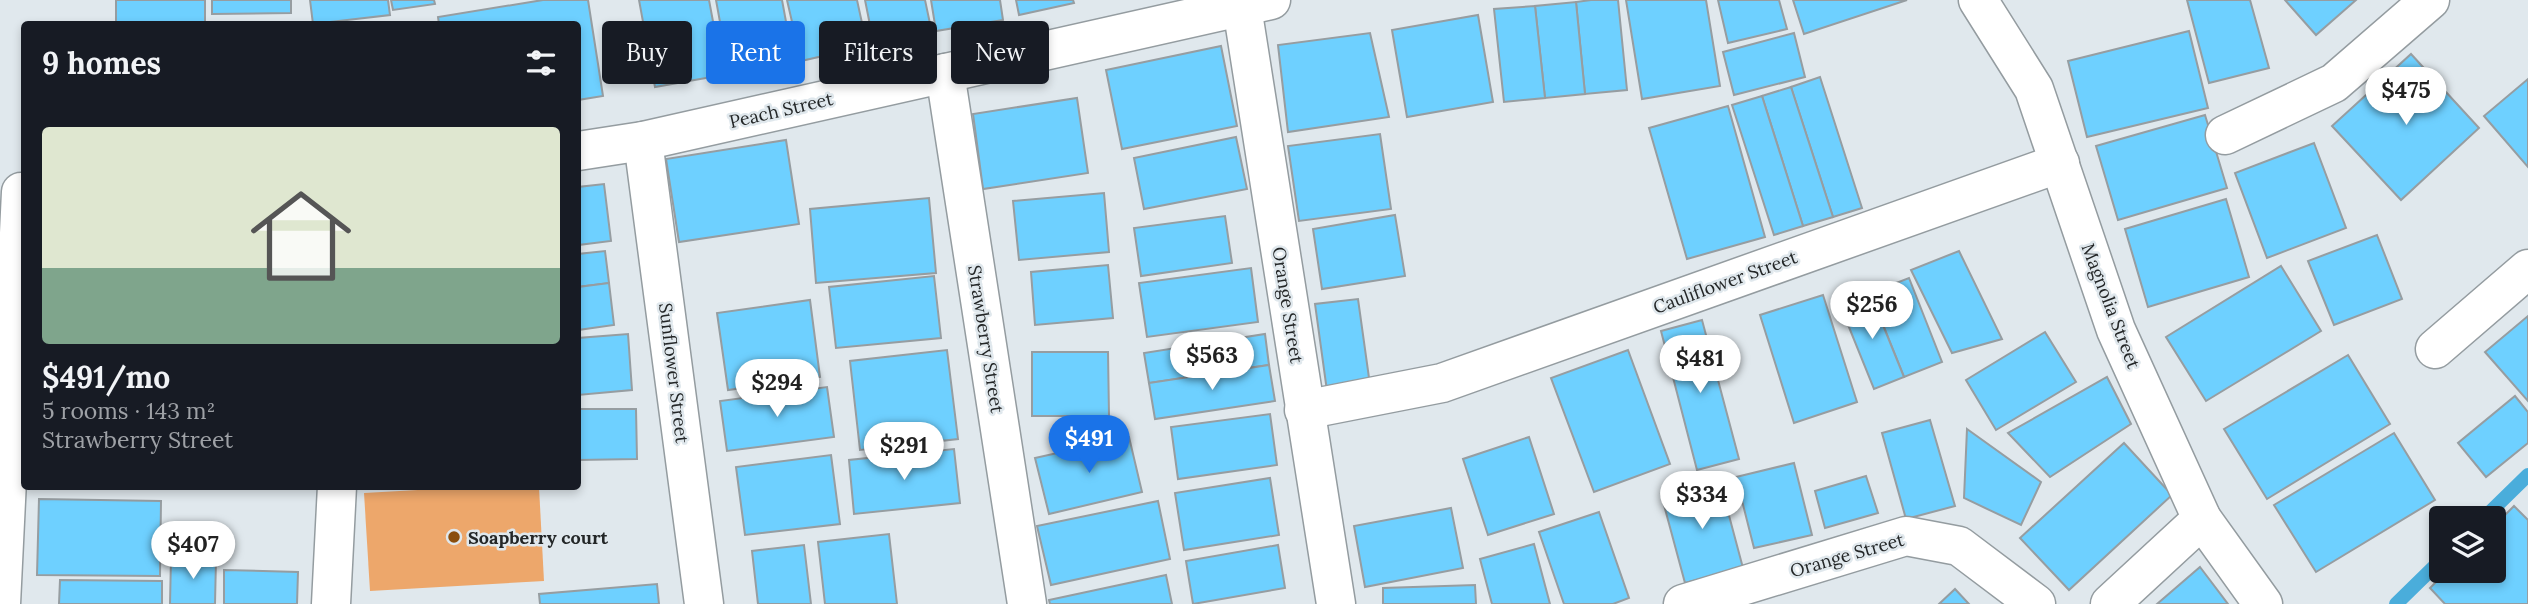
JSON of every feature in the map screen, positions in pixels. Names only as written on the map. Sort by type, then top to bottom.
[{"type":"street","name":"Magnolia Street","points":[[1978,0],[2034,89],[2116,330],[2203,519],[2263,604]]},
{"type":"street","points":[[2225,135],[2334,83],[2430,0]]},
{"type":"street","name":"Peach Street","points":[[581,151],[643,141],[1256,3]]},
{"type":"street","name":"Orange Street","points":[[1256,3],[1304,410],[1336,604]]},
{"type":"street","name":"Strawberry Street","points":[[945,73],[1027,604]]},
{"type":"street","name":"Sunflower Street","points":[[643,141],[704,604]]},
{"type":"street","name":"Cauliflower Street","points":[[1304,410],[1442,383],[2060,163]]},
{"type":"street","points":[[1,604],[21,192]]},
{"type":"street","points":[[2435,349],[2528,270]]},
{"type":"street","points":[[331,604],[337,490]]},
{"type":"street","points":[[2110,604],[2203,519]]},
{"type":"street","name":"Orange Street","points":[[1683,604],[1906,536],[1959,546],[2036,604]]},
{"type":"shaded area","name":"Soapberry court","points":[[539,490],[544,581],[370,591],[364,493]]},
{"type":"building","points":[[116,0],[205,0],[205,21],[116,21]]},
{"type":"building","points":[[212,0],[291,0],[291,13],[212,14]]},
{"type":"building","points":[[310,0],[388,0],[390,15],[313,21]]},
{"type":"building","points":[[391,0],[434,0],[435,4],[393,10]]},
{"type":"building","points":[[543,0],[588,0],[603,96],[581,100],[581,21],[439,21],[438,17]]},
{"type":"building","points":[[639,0],[709,0],[713,21],[706,21],[706,78],[692,80],[692,21],[643,21]]},
{"type":"building","points":[[716,0],[782,0],[786,21],[720,21]]},
{"type":"building","points":[[787,0],[857,0],[862,21],[819,21],[819,57],[805,60],[805,21],[792,21]]},
{"type":"building","points":[[865,0],[925,0],[929,21],[869,21]]},
{"type":"building","points":[[931,0],[1000,0],[1003,20],[951,21],[951,29],[937,31],[937,21],[934,21]]},
{"type":"building","points":[[1016,0],[1073,0],[1074,3],[1019,15]]},
{"type":"building","points":[[1618,0],[1627,90],[1585,94],[1576,2]]},
{"type":"building","points":[[1626,0],[1706,0],[1720,86],[1642,99]]},
{"type":"building","points":[[1718,0],[1779,0],[1787,29],[1728,43]]},
{"type":"building","points":[[1793,0],[1907,0],[1804,34]]},
{"type":"building","points":[[2187,0],[2250,0],[2269,68],[2209,83]]},
{"type":"building","points":[[2285,0],[2356,0],[2316,35]]},
{"type":"building","points":[[1576,2],[1585,94],[1545,98],[1535,6]]},
{"type":"building","points":[[1535,6],[1545,98],[1504,102],[1494,9]]},
{"type":"building","points":[[1478,15],[1493,102],[1407,117],[1392,30]]},
{"type":"building","points":[[2189,31],[2208,108],[2087,137],[2068,61]]},
{"type":"building","points":[[1370,33],[1389,117],[1288,132],[1278,45]]},
{"type":"building","points":[[1794,33],[1805,77],[1734,95],[1723,52]]},
{"type":"building","points":[[1221,46],[1237,126],[1122,149],[1106,70]]},
{"type":"building","points":[[2411,54],[2479,128],[2401,200],[2332,126]]},
{"type":"building","points":[[1820,77],[1862,208],[1833,217],[1791,87]]},
{"type":"building","points":[[2528,79],[2528,167],[2484,116]]},
{"type":"building","points":[[1791,87],[1833,217],[1803,226],[1762,96]]},
{"type":"building","points":[[1762,96],[1803,226],[1774,235],[1732,105]]},
{"type":"building","points":[[1077,98],[1088,173],[983,189],[973,114]]},
{"type":"building","points":[[1728,106],[1765,237],[1687,259],[1649,128]]},
{"type":"building","points":[[2205,115],[2227,188],[2118,220],[2096,146]]},
{"type":"building","points":[[1380,134],[1391,209],[1299,221],[1288,146]]},
{"type":"building","points":[[1236,137],[1247,189],[1144,209],[1134,158]]},
{"type":"building","points":[[786,140],[799,224],[679,242],[666,159]]},
{"type":"building","points":[[2314,143],[2346,228],[2267,258],[2235,173]]},
{"type":"building","points":[[604,184],[611,241],[581,245],[581,187]]},
{"type":"building","points":[[1104,193],[1109,252],[1019,260],[1013,201]]},
{"type":"building","points":[[929,198],[936,273],[816,283],[810,209]]},
{"type":"building","points":[[2226,199],[2249,277],[2148,307],[2125,229]]},
{"type":"building","points":[[1395,215],[1405,276],[1322,289],[1313,229]]},
{"type":"building","points":[[1225,216],[1232,263],[1141,276],[1134,228]]},
{"type":"building","points":[[2377,235],[2402,299],[2334,325],[2308,261]]},
{"type":"building","points":[[605,251],[609,283],[581,287],[581,254]]},
{"type":"building","points":[[1959,251],[2002,339],[1952,353],[1911,270]]},
{"type":"building","points":[[1108,265],[1113,318],[1035,325],[1031,272]]},
{"type":"building","points":[[2281,266],[2321,331],[2206,401],[2166,337]]},
{"type":"building","points":[[1251,268],[1258,322],[1147,337],[1139,283]]},
{"type":"building","points":[[934,276],[941,338],[836,348],[829,287]]},
{"type":"building","points":[[1909,278],[1942,362],[1904,377],[1870,293]]},
{"type":"building","points":[[609,283],[614,325],[581,330],[581,287]]},
{"type":"building","points":[[1870,293],[1904,377],[1874,389],[1840,305]]},
{"type":"building","points":[[1823,295],[1857,402],[1794,423],[1760,315]]},
{"type":"building","points":[[1358,299],[1370,385],[1327,391],[1315,304]]},
{"type":"building","points":[[810,300],[820,377],[728,390],[717,313]]},
{"type":"building","points":[[2528,316],[2528,401],[2485,352]]},
{"type":"building","points":[[1702,320],[1739,459],[1697,470],[1661,331]]},
{"type":"building","points":[[2045,332],[2076,382],[1996,430],[1966,380]]},
{"type":"building","points":[[628,334],[632,390],[581,395],[581,338]]},
{"type":"building","points":[[1265,334],[1269,365],[1149,383],[1144,353]]},
{"type":"building","points":[[947,350],[958,439],[860,450],[850,361]]},
{"type":"building","points":[[1628,350],[1670,464],[1594,492],[1551,378]]},
{"type":"building","points":[[1032,352],[1108,352],[1109,416],[1032,416]]},
{"type":"building","points":[[2348,355],[2390,424],[2267,499],[2224,429]]},
{"type":"building","points":[[1269,365],[1275,401],[1155,419],[1149,383]]},
{"type":"building","points":[[2107,377],[2131,424],[2050,477],[2008,433]]},
{"type":"building","points":[[827,387],[834,437],[727,451],[720,401]]},
{"type":"building","points":[[2515,396],[2528,412],[2528,443],[2486,477],[2458,443]]},
{"type":"building","points":[[581,409],[636,409],[637,459],[581,460]]},
{"type":"building","points":[[1270,414],[1277,465],[1178,479],[1171,427]]},
{"type":"building","points":[[1930,420],[1955,506],[1906,519],[1882,433]]},
{"type":"building","points":[[1967,429],[2041,482],[2021,525],[1964,498]]},
{"type":"building","points":[[2394,433],[2435,500],[2316,572],[2274,505]]},
{"type":"building","points":[[1129,437],[1142,492],[1049,514],[1035,458]]},
{"type":"building","points":[[1529,437],[1554,514],[1488,535],[1463,459]]},
{"type":"building","points":[[2124,443],[2172,495],[2069,590],[2020,538]]},
{"type":"building","points":[[954,449],[960,503],[854,514],[849,460]]},
{"type":"building","points":[[831,455],[840,524],[745,535],[736,467]]},
{"type":"building","points":[[1794,463],[1812,535],[1754,548],[1736,477]]},
{"type":"building","points":[[1866,476],[1878,513],[1825,528],[1815,491]]},
{"type":"building","points":[[1270,478],[1279,535],[1184,550],[1175,493]]},
{"type":"building","points":[[1719,478],[1743,568],[1685,583],[1661,494]]},
{"type":"building","points":[[39,499],[161,501],[160,576],[37,575]]},
{"type":"building","points":[[1158,501],[1170,559],[1051,585],[1037,526]]},
{"type":"building","points":[[2514,506],[2528,520],[2528,604],[2445,604],[2430,588],[2435,583],[2506,583],[2506,514]]},
{"type":"building","points":[[1451,508],[1463,568],[1365,587],[1354,526]]},
{"type":"building","points":[[1599,512],[1629,598],[1613,604],[1564,604],[1539,532]]},
{"type":"building","points":[[889,534],[897,604],[825,604],[818,542]]},
{"type":"building","points":[[1534,544],[1550,604],[1492,604],[1480,559]]},
{"type":"building","points":[[804,545],[811,604],[758,604],[752,551]]},
{"type":"building","points":[[1278,545],[1285,588],[1193,604],[1186,561]]},
{"type":"building","points":[[171,558],[216,559],[215,604],[170,604]]},
{"type":"building","points":[[2200,567],[2228,604],[2157,604]]},
{"type":"building","points":[[224,570],[298,572],[297,604],[224,604]]},
{"type":"building","points":[[1166,575],[1172,604],[1050,604],[1049,600]]},
{"type":"building","points":[[60,580],[162,581],[162,604],[59,604]]},
{"type":"building","points":[[657,584],[659,604],[540,604],[539,594]]},
{"type":"building","points":[[1475,585],[1476,604],[1383,604],[1383,588]]},
{"type":"building","points":[[1955,589],[1969,604],[1939,604]]},
{"type":"waterway","points":[[2496,506],[2528,475]]},
{"type":"waterway","points":[[2396,604],[2429,572]]},
{"type":"place","name":"Soapberry court","points":[[454,537]]}]
